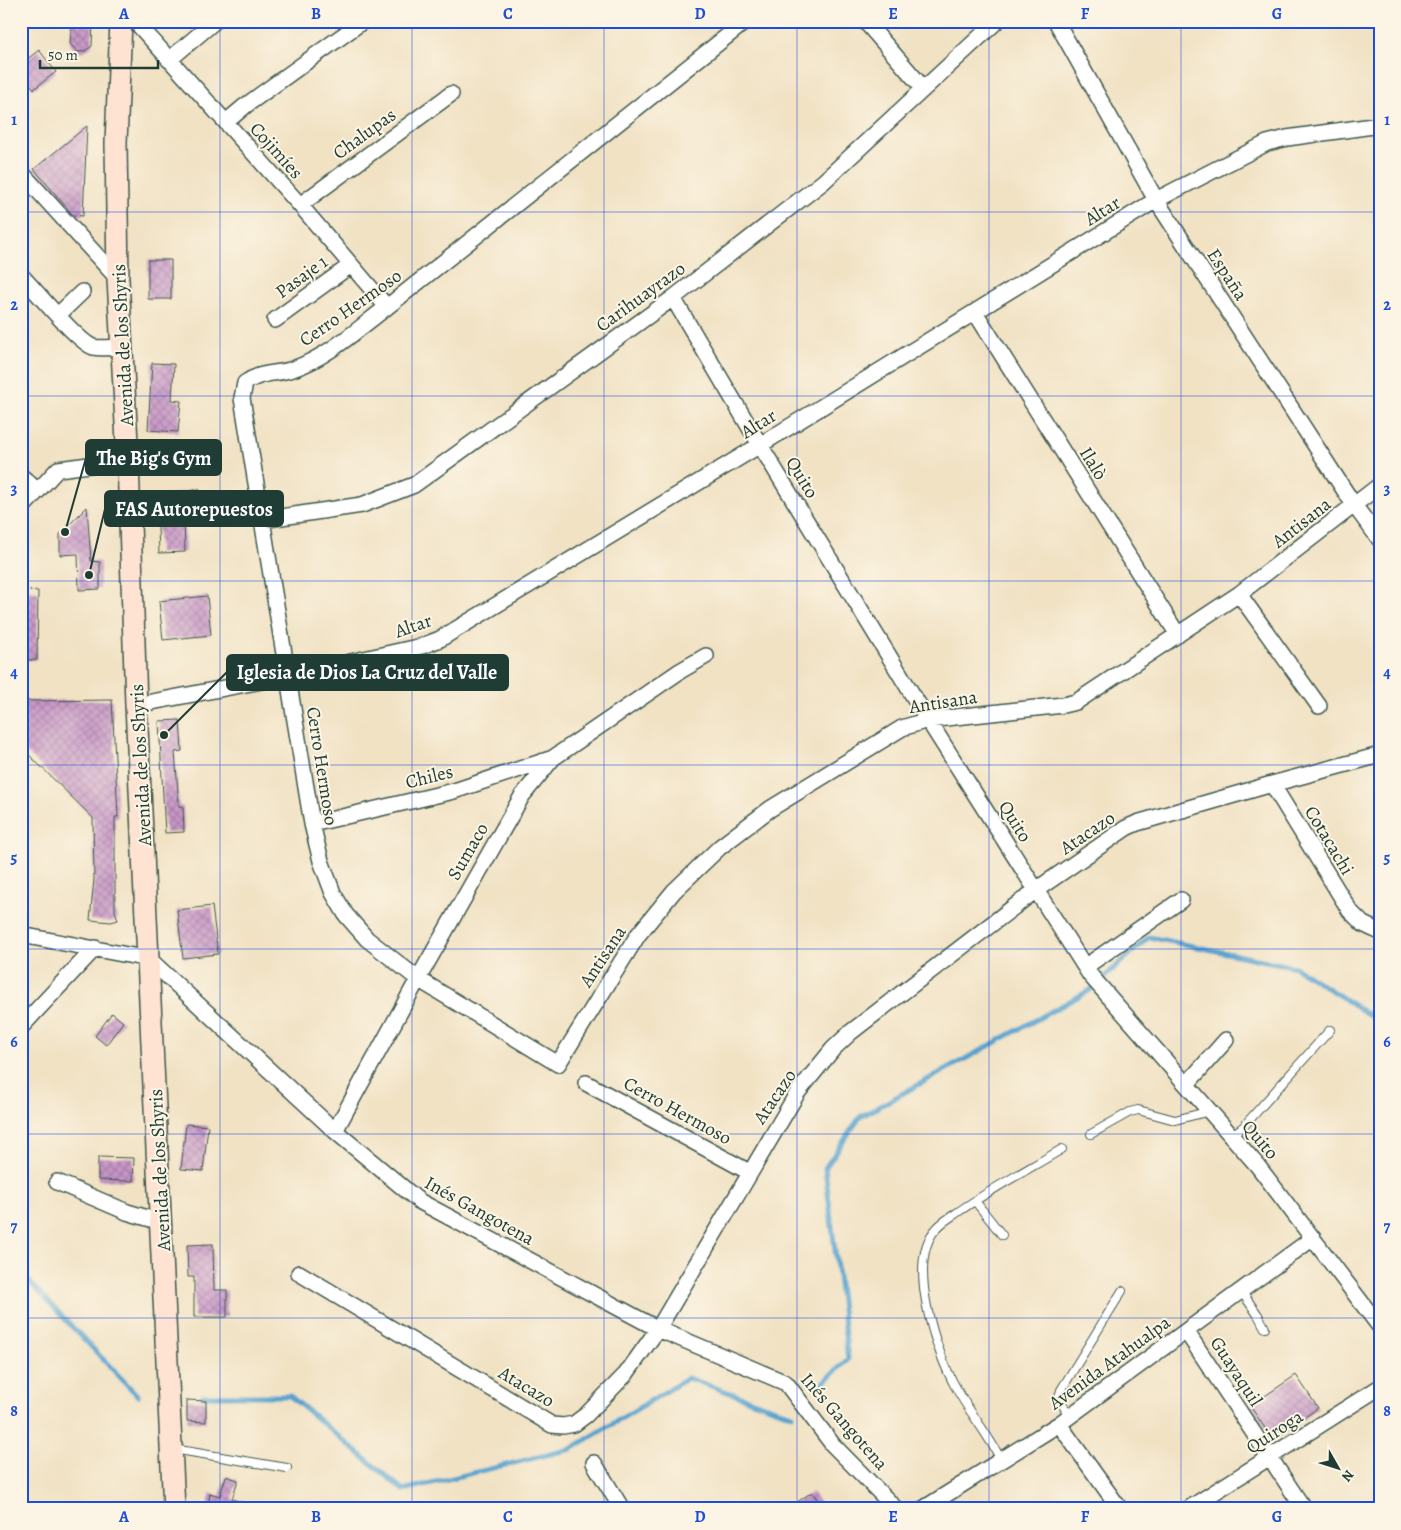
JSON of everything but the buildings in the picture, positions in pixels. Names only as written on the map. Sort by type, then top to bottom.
[{"type":"main road","name":"Avenida de los Shyris","points":[[121,21],[116,143],[118,279],[128,460],[136,705],[150,959],[174,1509]]},
{"type":"street","name":"Cojimíes","points":[[134,21],[300,205],[387,307]]},
{"type":"street","points":[[169,60],[215,21]]},
{"type":"street","points":[[226,122],[245,106],[362,21]]},
{"type":"street","name":"Cerro Hermoso","points":[[558,1064],[418,979],[367,939],[346,915],[333,893],[321,861],[312,824],[242,398],[245,382],[256,375],[293,369],[328,352],[746,21]]},
{"type":"street","points":[[866,21],[923,88]]},
{"type":"street","name":"Carihuayrazo","points":[[261,520],[362,505],[414,485],[673,298],[823,182],[997,21]]},
{"type":"street","name":"España","points":[[1056,21],[1156,200],[1354,506],[1380,540]]},
{"type":"street","name":"Chalupas","points":[[300,205],[451,94]]},
{"type":"street","name":"Altar","points":[[136,705],[288,676],[422,646],[440,639],[760,445],[1156,200],[1267,143],[1287,138],[1380,125]]},
{"type":"street","points":[[21,172],[118,279]]},
{"type":"street","name":"Pasaje 1","points":[[275,320],[351,265]]},
{"type":"street","points":[[21,275],[86,343],[94,347],[121,347]]},
{"type":"street","points":[[58,315],[82,292]]},
{"type":"street","name":"Quito","points":[[673,298],[760,445],[928,720],[1087,971],[1257,1165],[1380,1327]]},
{"type":"street","name":"Ilalò","points":[[975,312],[1178,635]]},
{"type":"street","points":[[21,509],[58,469],[128,460]]},
{"type":"street","points":[[21,476],[38,491]]},
{"type":"street","name":"Antisana","points":[[558,1064],[638,935],[674,891],[720,847],[770,809],[902,728],[928,720],[1076,702],[1239,594],[1380,485]]},
{"type":"street","points":[[1239,594],[1319,706]]},
{"type":"street","name":"Sumaco","points":[[335,1131],[418,979],[522,796],[553,758],[680,671],[706,656]]},
{"type":"street","name":"Atacazo","points":[[299,1273],[552,1424],[563,1426],[574,1424],[626,1374],[658,1329],[749,1172],[798,1092],[833,1049],[851,1032],[1036,890],[1126,828],[1272,784],[1380,755]]},
{"type":"street","name":"Chiles","points":[[312,824],[454,791],[553,758]]},
{"type":"street","name":"Cotacachi","points":[[1272,784],[1350,912],[1363,924],[1380,932]]},
{"type":"street","points":[[1087,971],[1181,900]]},
{"type":"street","points":[[21,935],[150,959]]},
{"type":"street","points":[[21,1027],[95,948]]},
{"type":"street","name":"Inés Gangotena","points":[[150,959],[335,1131],[419,1200],[658,1329],[786,1383],[833,1445],[896,1509]]},
{"type":"street","points":[[1186,1084],[1226,1040]]},
{"type":"street","name":"Cerro Hermoso","points":[[586,1083],[749,1172]]},
{"type":"street","points":[[57,1182],[127,1212],[161,1222]]},
{"type":"street","name":"Avenida Atahualpa","points":[[927,1508],[1064,1420],[1313,1238]]},
{"type":"street","name":"Guayaquil","points":[[1186,1331],[1304,1509]]},
{"type":"street","name":"Quiroga","points":[[1188,1509],[1380,1387]]},
{"type":"street","points":[[1064,1420],[1120,1509]]},
{"type":"street","points":[[594,1463],[622,1509]]},
{"type":"lane","points":[[1232,1135],[1243,1126],[1330,1030]]},
{"type":"lane","points":[[1091,1134],[1130,1112],[1138,1110],[1175,1120],[1211,1111]]},
{"type":"lane","points":[[1001,1460],[955,1388],[939,1355],[930,1323],[923,1280],[926,1245],[936,1228],[974,1200],[1062,1149]]},
{"type":"lane","points":[[974,1200],[1002,1235]]},
{"type":"lane","points":[[1064,1420],[1059,1397],[1061,1390],[1122,1291]]},
{"type":"lane","points":[[1241,1291],[1265,1328]]},
{"type":"lane","points":[[171,1448],[287,1468]]},
{"type":"waterway","points":[[817,1389],[848,1359],[825,1168],[860,1117],[1090,990],[1149,937],[1295,967],[1380,1022]]},
{"type":"waterway","points":[[21,1273],[138,1396]]},
{"type":"waterway","points":[[203,1396],[290,1396],[403,1490],[571,1449],[688,1378],[792,1415]]},
{"type":"place","name":"The Big's Gym","points":[[65,532]]},
{"type":"place","name":"FAS Autorepuestos","points":[[89,575]]},
{"type":"place","name":"Iglesia de Dios La Cruz del Valle","points":[[164,735]]}]
